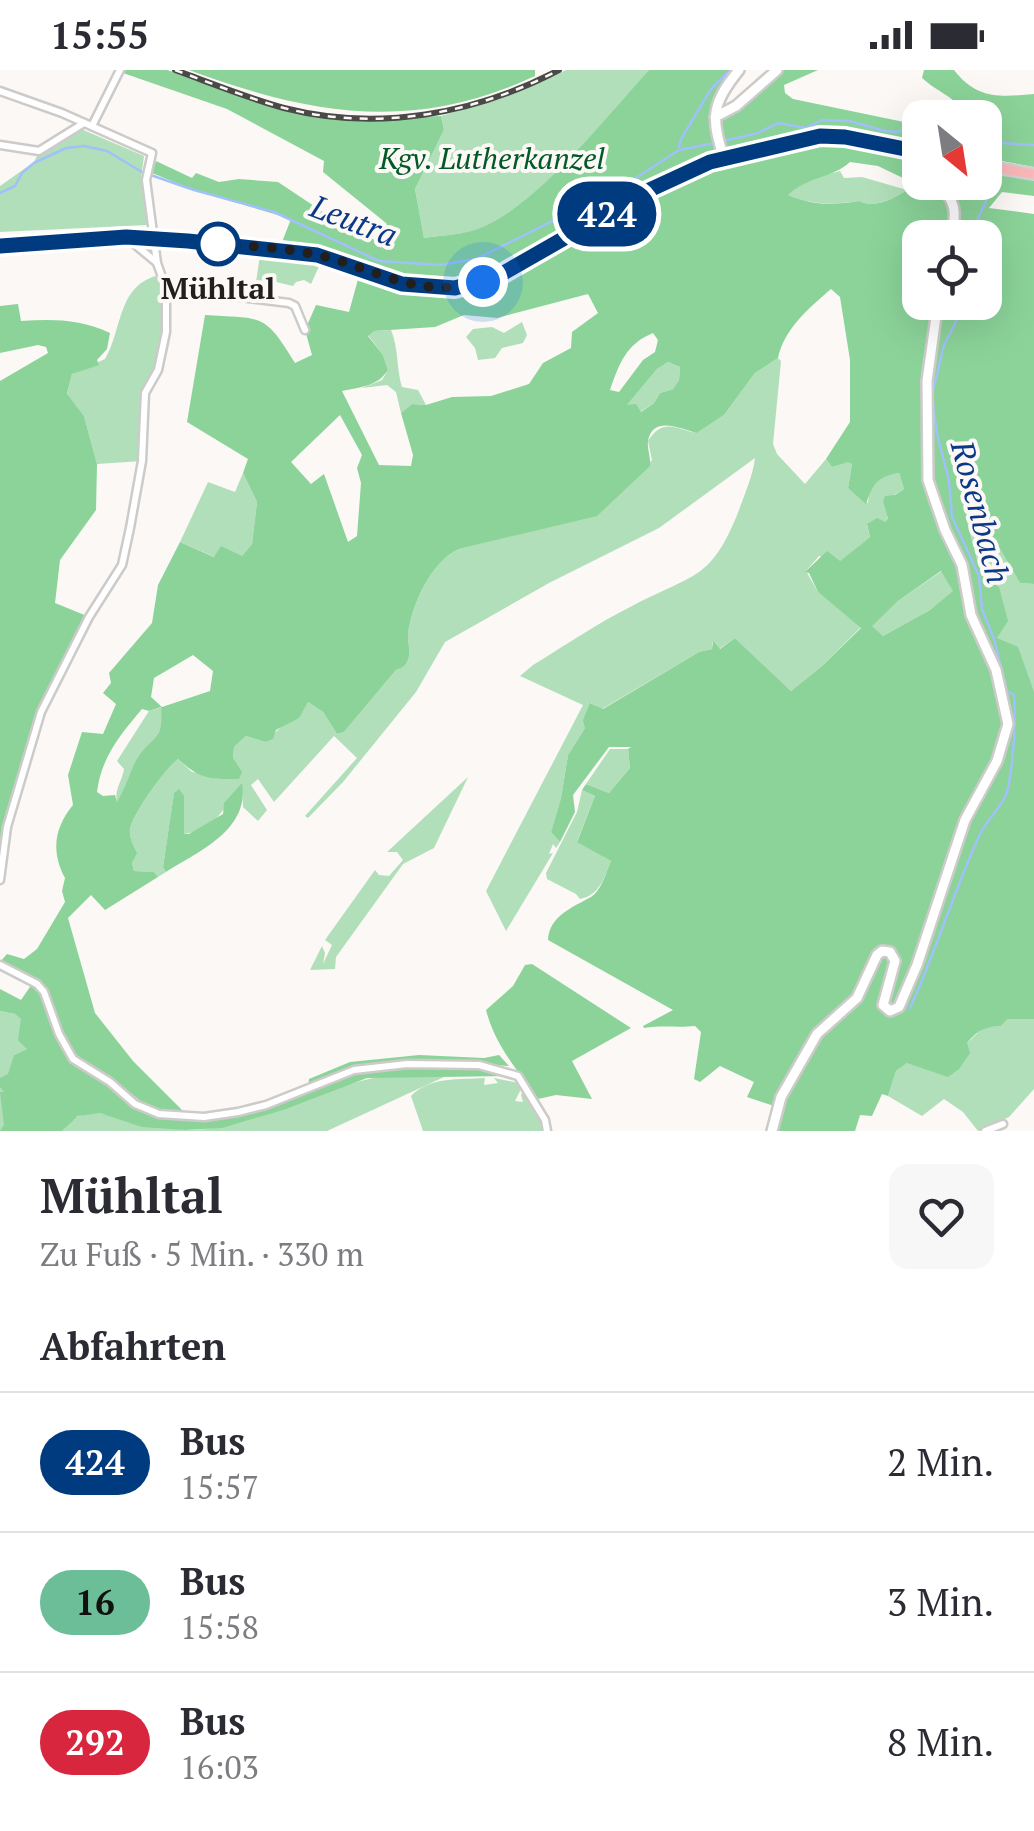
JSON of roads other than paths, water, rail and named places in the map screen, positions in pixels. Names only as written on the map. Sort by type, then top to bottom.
[{"type":"main road","points":[[0,246],[156,238],[317,255],[402,284],[438,288],[483,282],[666,180],[724,158],[820,136],[902,149]]},
{"type":"main road","points":[[1002,169],[1034,174]]},
{"type":"street","points":[[0,145],[39,150],[88,124],[120,70]]},
{"type":"street","points":[[724,158],[714,118],[722,91],[739,70]]},
{"type":"street","points":[[714,118],[736,106],[777,70]]},
{"type":"street","points":[[0,91],[152,153],[146,180],[157,263],[166,288],[166,332],[158,370],[144,393],[142,461],[122,565],[89,616],[41,712],[7,827],[0,880]]},
{"type":"street","points":[[126,237],[157,263]]},
{"type":"street","points":[[166,288],[289,302],[295,306],[305,330]]},
{"type":"street","points":[[772,1131],[781,1096],[817,1034],[857,998],[882,951],[892,954],[895,961],[883,1005],[890,1011],[900,1007],[964,824],[1006,738],[1008,721],[998,676],[975,628],[962,565],[928,480],[927,380],[935,320]]},
{"type":"street","points":[[0,965],[44,992],[73,1059],[110,1082],[135,1104],[159,1114],[204,1117],[238,1112],[354,1070],[407,1064],[479,1065],[518,1076],[546,1120],[546,1131]]},
{"type":"street","points":[[985,1131],[1003,1124]]},
{"type":"waterway","points":[[679,147],[711,89],[730,70]]},
{"type":"waterway","name":"Leutra","points":[[723,141],[758,133],[778,123],[806,128],[822,120],[902,130]]},
{"type":"waterway","name":"Leutra","points":[[0,193],[15,186],[34,163],[66,148],[84,146],[107,151],[142,172],[274,212],[379,261],[440,265],[476,259],[625,185],[679,150],[715,143]]},
{"type":"waterway","name":"Leutra","points":[[1002,143],[1034,145]]},
{"type":"waterway","name":"Rosenbach","points":[[977,220],[986,200]]},
{"type":"waterway","name":"Rosenbach","points":[[910,1008],[980,834],[1006,794],[1014,742],[1014,695],[1007,691],[982,609],[979,576],[952,517],[949,481],[937,434],[932,395],[944,345],[957,320]]},
{"type":"railway","points":[[175,70],[284,108],[355,118],[390,118],[460,108],[559,70]]},
{"type":"place","name":"Mühltal","points":[[218,244]]},
{"type":"park label","name":"Kgv. Lutherkanzel","points":[[492,158]]}]
